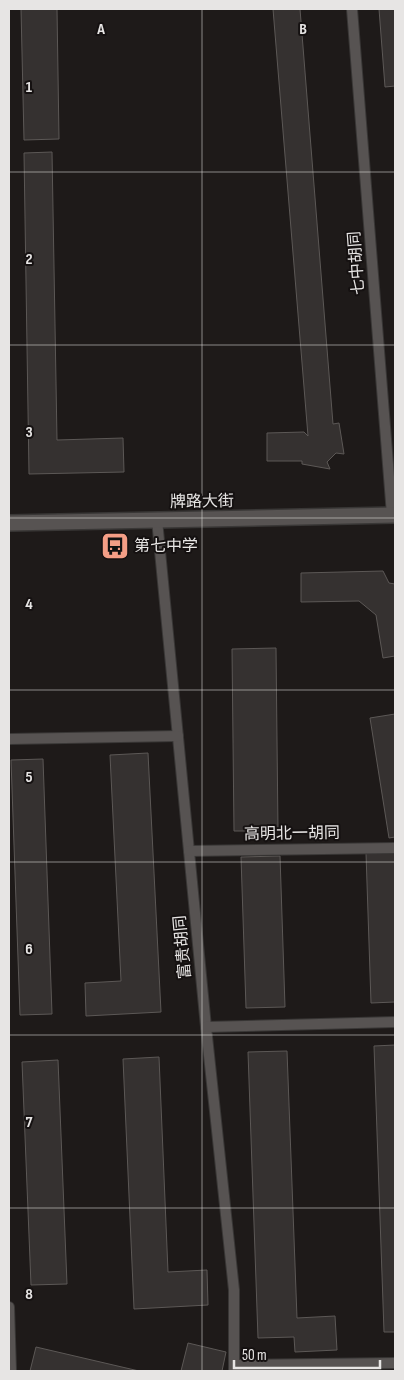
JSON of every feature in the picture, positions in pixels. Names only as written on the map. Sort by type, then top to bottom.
[{"type":"street","name":"牌路大街","points":[[9,523],[393,515]]},
{"type":"lane","name":"七中胡同","points":[[352,9],[393,515]]},
{"type":"lane","name":"富贵胡同","points":[[157,520],[206,1027],[234,1290],[234,1368]]},
{"type":"lane","points":[[9,739],[178,736]]},
{"type":"lane","name":"高明北一胡同","points":[[189,851],[395,848]]},
{"type":"lane","points":[[206,1027],[395,1022]]},
{"type":"lane","points":[[9,1307],[11,1371]]},
{"type":"lane","points":[[234,1368],[395,1363]]},
{"type":"building","points":[[21,9],[57,9],[59,139],[24,140]]},
{"type":"building","points":[[273,9],[300,9],[333,424],[339,423],[344,454],[336,453],[327,462],[330,469],[302,464],[302,461],[267,461],[267,433],[304,432],[308,436]]},
{"type":"building","points":[[379,9],[395,9],[395,86],[385,87]]},
{"type":"building","points":[[52,152],[57,440],[123,438],[124,472],[29,474],[24,153]]},
{"type":"building","points":[[383,571],[389,583],[395,584],[395,656],[383,658],[376,615],[359,601],[301,602],[301,573]]},
{"type":"building","points":[[276,648],[278,831],[234,831],[232,649]]},
{"type":"building","points":[[395,714],[395,837],[389,838],[370,718]]},
{"type":"building","points":[[148,753],[161,1012],[86,1016],[85,983],[121,981],[110,755]]},
{"type":"building","points":[[43,759],[52,1014],[20,1015],[11,760]]},
{"type":"building","points":[[395,852],[395,1002],[371,1003],[366,853]]},
{"type":"building","points":[[280,856],[285,1007],[246,1008],[241,857]]},
{"type":"building","points":[[395,1045],[395,1332],[384,1332],[374,1046]]},
{"type":"building","points":[[287,1051],[297,1318],[335,1316],[337,1350],[295,1352],[294,1337],[258,1338],[248,1052]]},
{"type":"building","points":[[159,1057],[168,1272],[207,1270],[208,1305],[134,1309],[123,1059]]},
{"type":"building","points":[[58,1060],[67,1284],[31,1285],[22,1062]]},
{"type":"building","points":[[188,1343],[226,1352],[222,1371],[181,1371]]},
{"type":"building","points":[[36,1347],[139,1371],[30,1371]]},
{"type":"place","name":"第七中学","points":[[115,546]]}]
